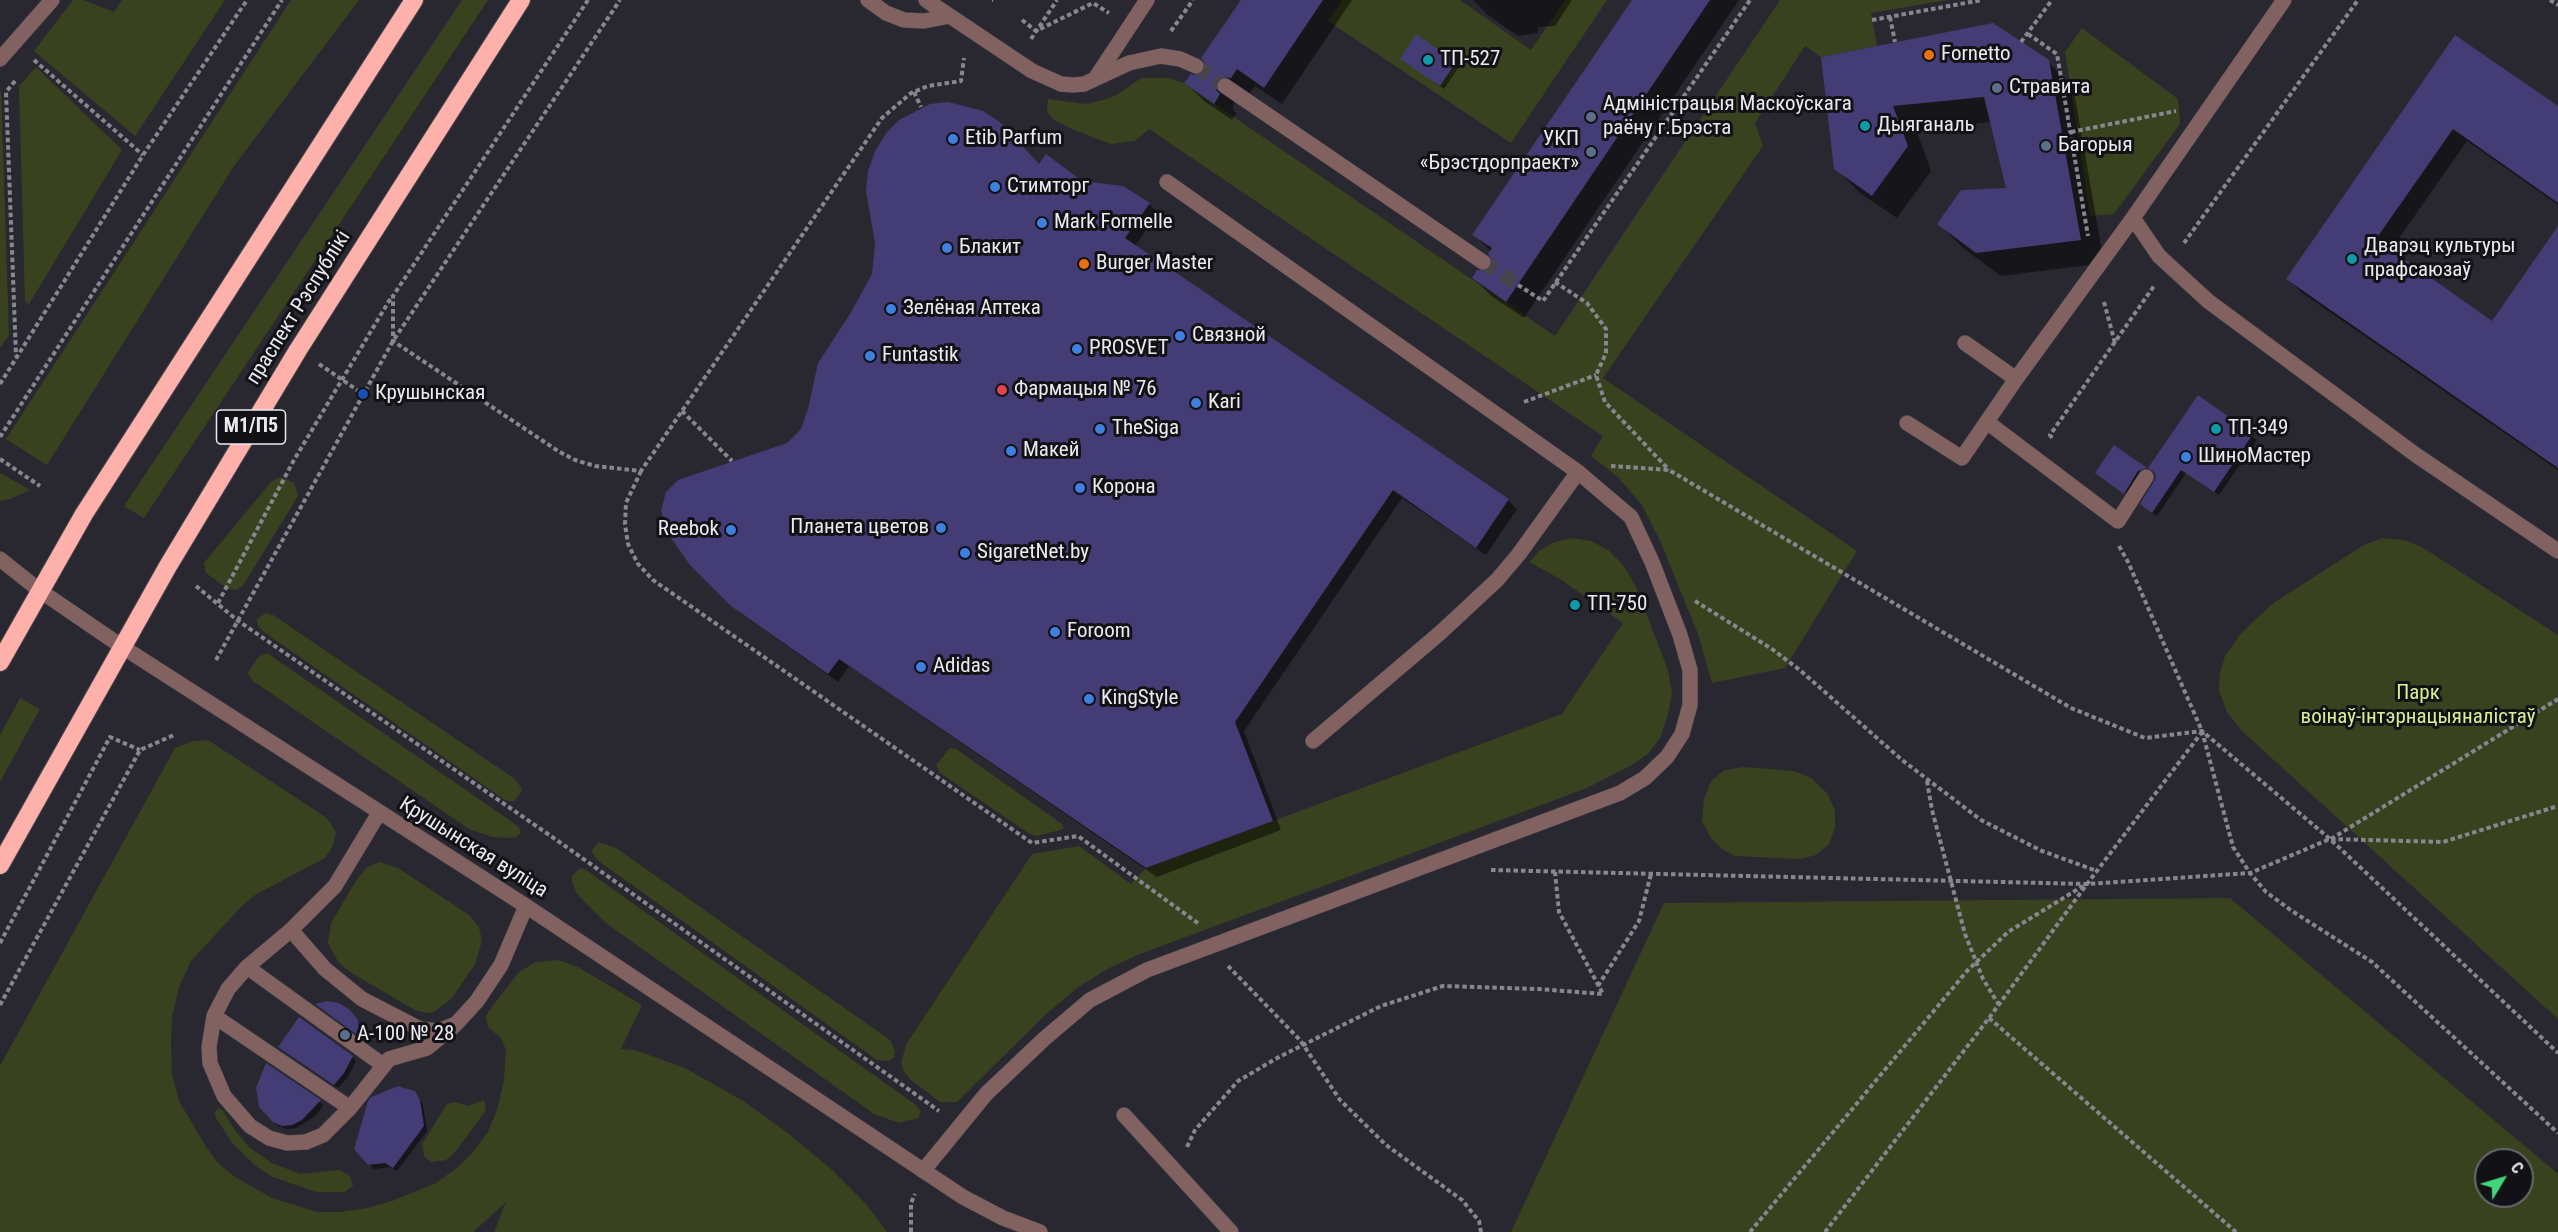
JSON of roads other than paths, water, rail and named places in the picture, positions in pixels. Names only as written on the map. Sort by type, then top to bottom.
[{"type":"highway","points":[[0,662],[84,514],[414,0]]},
{"type":"highway","name":"праспект Рэспублікі","points":[[0,865],[122,646],[298,350],[521,0]]},
{"type":"street","points":[[0,59],[51,0]]},
{"type":"street","points":[[868,0],[886,13],[904,20],[924,21],[950,16]]},
{"type":"street","points":[[926,0],[1016,61],[1047,79],[1061,84],[1084,84],[1129,63],[1161,56],[1180,59],[1196,66]]},
{"type":"street","points":[[1095,79],[1147,0]]},
{"type":"street","points":[[1907,423],[1962,458],[2016,379],[2133,218],[2284,0]]},
{"type":"street","points":[[1225,86],[1483,262]]},
{"type":"street","points":[[923,1171],[959,1125],[994,1086],[1067,1018],[1090,1000],[1147,970],[1620,793],[1645,778],[1667,757],[1682,734],[1690,705],[1690,670],[1680,635],[1652,562],[1632,518],[1578,472],[1167,182]]},
{"type":"street","points":[[2133,218],[2160,256],[2208,301],[2416,455],[2558,551]]},
{"type":"street","points":[[1965,343],[2016,379]]},
{"type":"street","points":[[1987,422],[2118,521],[2146,477]]},
{"type":"street","points":[[1313,741],[1440,633],[1490,586],[1519,555],[1578,472]]},
{"type":"street","name":"Крушынская вуліца","points":[[0,559],[39,590],[122,646],[526,906],[963,1197],[1003,1218],[1040,1232]]},
{"type":"street","points":[[379,813],[335,886],[291,930],[248,967],[228,989],[214,1016],[209,1047],[210,1063],[224,1096],[250,1126],[269,1138],[288,1143],[306,1143],[323,1135],[350,1108],[383,1065],[398,1054],[419,1051],[435,1043],[477,1001],[501,965],[526,906]]},
{"type":"street","points":[[291,930],[325,969],[362,999],[420,1029],[438,1031],[456,1024]]},
{"type":"street","points":[[248,967],[383,1065]]},
{"type":"street","points":[[214,1016],[350,1108]]},
{"type":"street","points":[[1124,1115],[1231,1232]]},
{"type":"tunnel","points":[[1196,66],[1225,86]]},
{"type":"tunnel","points":[[1483,262],[1518,285]]},
{"type":"place","name":"Fornetto","points":[[1929,55]]},
{"type":"place","name":"ТП-527","points":[[1428,60]]},
{"type":"place","name":"Стравита","points":[[1997,88]]},
{"type":"place","name":"Адміністрацыя Маскоўскага раёну г.Брэста","points":[[1591,117]]},
{"type":"place","name":"Дыяганаль","points":[[1865,126]]},
{"type":"place","name":"Etib Parfum","points":[[953,139]]},
{"type":"place","name":"Багорыя","points":[[2046,146]]},
{"type":"place","name":"УКП «Брэстдорпраект»","points":[[1591,152]]},
{"type":"place","name":"Стимторг","points":[[995,187]]},
{"type":"place","name":"Mark Formelle","points":[[1042,223]]},
{"type":"place","name":"Блакит","points":[[947,248]]},
{"type":"place","name":"Дварэц культуры прафсаюзаў","points":[[2352,259]]},
{"type":"place","name":"Burger Master","points":[[1084,264]]},
{"type":"place","name":"Зелёная Аптека","points":[[891,309]]},
{"type":"place","name":"Связной","points":[[1180,336]]},
{"type":"place","name":"PROSVET","points":[[1077,349]]},
{"type":"place","name":"Funtastik","points":[[870,356]]},
{"type":"place","name":"Фармацыя № 76","points":[[1002,390]]},
{"type":"place","name":"Крушынская","points":[[363,394]]},
{"type":"place","name":"Kari","points":[[1196,403]]},
{"type":"place","name":"TheSiga","points":[[1100,429]]},
{"type":"place","name":"ТП-349","points":[[2216,429]]},
{"type":"place","name":"Макей","points":[[1011,451]]},
{"type":"place","name":"ШиноМастер","points":[[2186,457]]},
{"type":"place","name":"Корона","points":[[1080,488]]},
{"type":"place","name":"Планета цветов","points":[[941,528]]},
{"type":"place","name":"Reebok","points":[[731,530]]},
{"type":"place","name":"SigaretNet.by","points":[[965,553]]},
{"type":"place","name":"ТП-750","points":[[1575,605]]},
{"type":"place","name":"Foroom","points":[[1055,632]]},
{"type":"place","name":"Adidas","points":[[921,667]]},
{"type":"place","name":"KingStyle","points":[[1089,699]]},
{"type":"place","name":"А-100 № 28","points":[[345,1035]]},
{"type":"park label","name":"Парк воінаў-інтэрнацыяналістаў","points":[[2418,706]]}]
